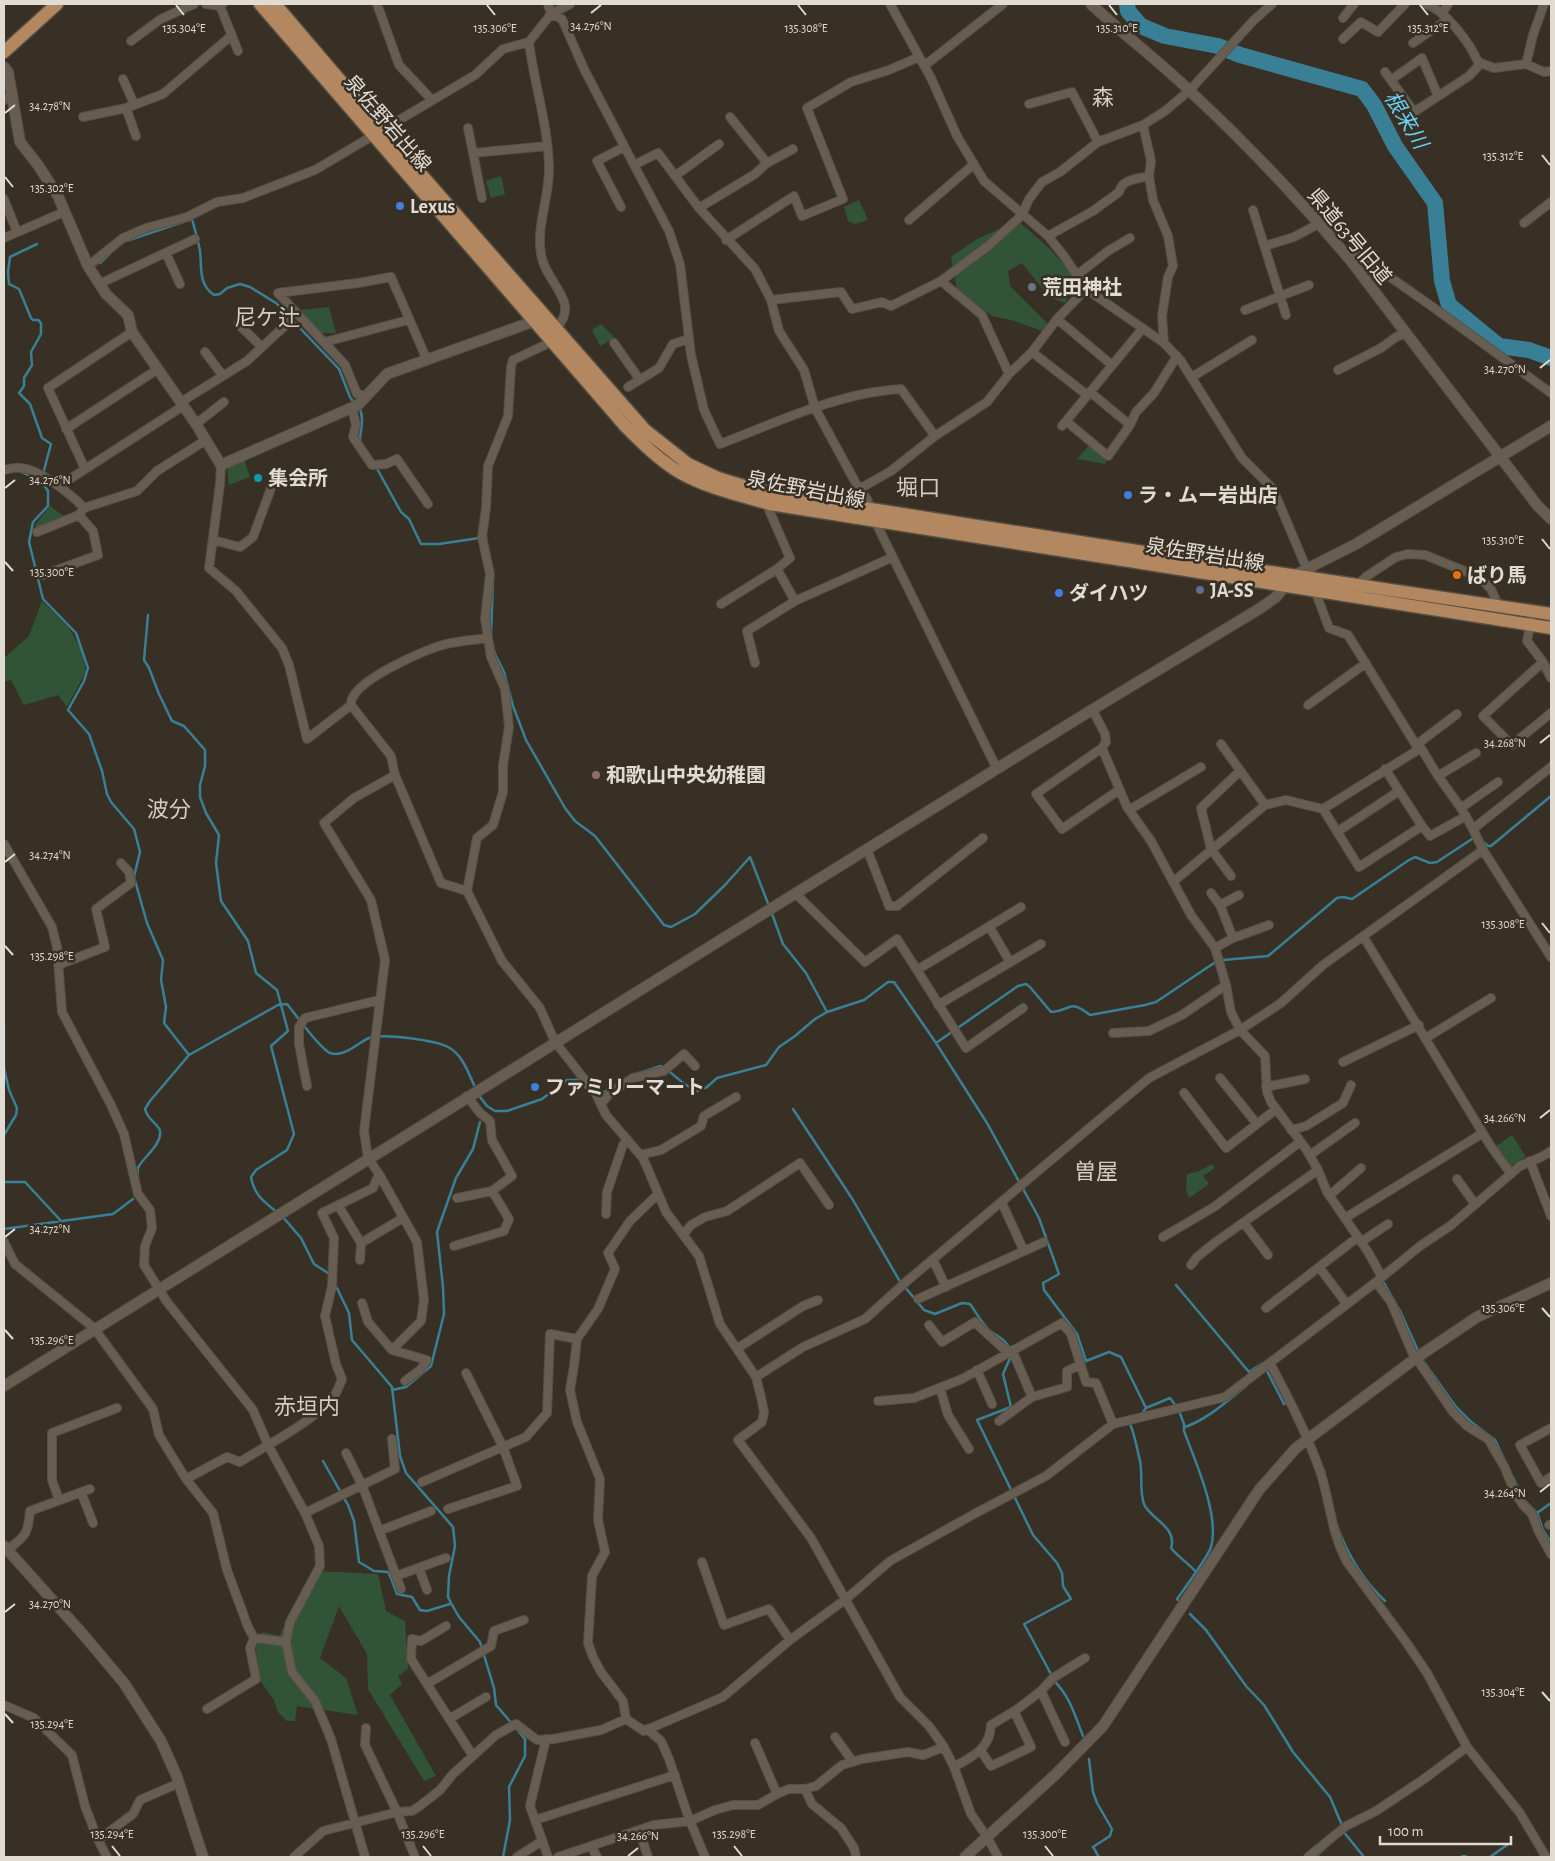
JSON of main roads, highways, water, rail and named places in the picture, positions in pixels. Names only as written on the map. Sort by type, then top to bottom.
[{"type":"main road","points":[[4,52],[58,4]]},
{"type":"main road","name":"泉佐野岩出線","points":[[260,4],[378,133],[540,319],[550,341],[626,427],[650,451],[678,472],[712,488],[770,504],[875,521],[1289,580],[1308,573],[1357,585],[1551,614]]},
{"type":"main road","name":"泉佐野岩出線","points":[[275,4],[378,133]]},
{"type":"main road","name":"泉佐野岩出線","points":[[540,319],[556,328],[645,430],[688,464],[718,478],[757,490],[1289,580],[1315,590],[1551,628]]},
{"type":"waterway","name":"根来川","points":[[1127,4],[1128,11],[1141,26],[1165,36],[1218,46],[1240,55],[1362,89],[1374,105],[1395,146],[1435,203],[1442,281],[1449,305],[1499,346],[1529,350],[1551,358]]},
{"type":"waterway","points":[[126,241],[192,219],[200,251],[203,280],[209,291],[214,295],[220,294],[227,288],[240,284],[250,287],[276,303],[339,369],[350,397],[355,404]]},
{"type":"waterway","points":[[37,244],[10,257],[8,272],[9,284],[19,289],[31,318],[41,323],[41,334],[31,352],[32,365],[24,378],[24,386],[19,393],[30,404],[42,438],[51,444],[43,474]]},
{"type":"waterway","points":[[100,263],[119,245]]},
{"type":"waterway","points":[[359,408],[362,420],[360,441]]},
{"type":"waterway","points":[[369,454],[401,512],[409,519],[421,544],[439,544],[486,537],[487,544]]},
{"type":"waterway","points":[[22,472],[41,481],[48,491],[48,506],[33,522],[29,542],[43,599],[76,633],[88,668],[84,681],[68,710],[89,734],[111,802],[134,829],[140,852],[134,877],[147,923],[163,960],[161,980],[166,1007],[164,1023],[189,1055]]},
{"type":"waterway","points":[[491,634],[493,579]]},
{"type":"waterway","points":[[148,615],[144,660],[172,721],[184,726],[205,750],[205,766],[200,785],[200,797],[206,813],[219,835],[216,863],[221,901],[248,941],[256,973],[277,990],[288,1031],[271,1046],[294,1134],[287,1150],[256,1170],[251,1177],[257,1193],[264,1202],[278,1213]]},
{"type":"waterway","points":[[493,646],[504,672],[513,706],[526,740],[565,808],[575,821],[595,836],[664,925],[671,927],[695,914],[750,857],[769,906]]},
{"type":"waterway","points":[[1482,841],[1491,846],[1551,796]]},
{"type":"waterway","points":[[630,1076],[661,1066],[687,1086],[697,1091],[707,1087],[717,1078],[766,1065],[779,1047],[815,1019],[827,1012],[864,1000],[888,982],[894,982],[936,1043],[1018,986],[1026,984],[1051,1012],[1074,1006],[1090,1015],[1156,1002],[1214,963],[1223,960],[1268,956],[1337,898],[1352,899],[1409,860],[1415,857],[1430,863],[1437,862],[1472,839],[1475,839]]},
{"type":"waterway","points":[[771,911],[783,944],[806,973],[827,1012]]},
{"type":"waterway","points":[[138,1180],[138,1168],[155,1146],[160,1136],[159,1128],[148,1116],[145,1109],[150,1101],[189,1055],[278,1005],[287,1004],[314,1038],[330,1053],[345,1052],[369,1038],[385,1036],[441,1044],[457,1054],[467,1069],[474,1085]]},
{"type":"waterway","points":[[4,1025],[4,1068],[9,1090],[17,1108],[16,1115],[4,1135]]},
{"type":"waterway","points":[[936,1043],[987,1123],[1039,1218],[1059,1274],[1043,1283],[1044,1290],[1077,1334],[1086,1361],[1109,1352],[1121,1357],[1146,1408],[1142,1414]]},
{"type":"waterway","points":[[480,1097],[487,1106],[495,1111],[507,1111],[542,1099],[567,1080],[579,1080],[594,1097]]},
{"type":"waterway","points":[[598,1096],[615,1085]]},
{"type":"waterway","points":[[793,1109],[853,1200],[899,1280],[924,1310],[935,1314],[962,1303],[970,1304],[987,1328],[1004,1341],[1010,1350]]},
{"type":"waterway","points":[[392,1390],[406,1387],[431,1366],[444,1314],[437,1232],[456,1178],[473,1149],[480,1122]]},
{"type":"waterway","points":[[4,1182],[25,1182],[62,1222]]},
{"type":"waterway","points":[[4,1229],[113,1214],[133,1199]]},
{"type":"waterway","points":[[282,1216],[301,1238],[314,1264],[331,1277]]},
{"type":"waterway","points":[[1384,1283],[1400,1311],[1419,1353]]},
{"type":"waterway","points":[[335,1284],[349,1313],[352,1340],[392,1387],[400,1456],[406,1473],[453,1527],[455,1546],[449,1576],[448,1597],[459,1617],[480,1642],[494,1688],[496,1705],[525,1739],[525,1756],[509,1787],[510,1820],[503,1857]]},
{"type":"waterway","points":[[1176,1285],[1249,1372]]},
{"type":"waterway","points":[[1011,1356],[1003,1374],[1011,1407],[977,1420],[1033,1535],[1057,1563],[1062,1573],[1063,1586],[1071,1599],[1024,1624],[1052,1676]]},
{"type":"waterway","points":[[1421,1358],[1456,1407],[1470,1421],[1495,1440],[1504,1459]]},
{"type":"waterway","points":[[1249,1372],[1264,1364]]},
{"type":"waterway","points":[[1266,1369],[1284,1404],[1293,1400],[1309,1434]]},
{"type":"waterway","points":[[1185,1427],[1209,1414],[1246,1386]]},
{"type":"waterway","points":[[1146,1408],[1170,1398],[1176,1406]]},
{"type":"waterway","points":[[1178,1600],[1209,1552],[1213,1534],[1205,1488],[1184,1431],[1184,1424],[1179,1411]]},
{"type":"waterway","points":[[1132,1422],[1130,1424],[1135,1437],[1141,1466],[1144,1504],[1167,1529],[1172,1541],[1171,1548],[1195,1571]]},
{"type":"waterway","points":[[1313,1444],[1325,1473]]},
{"type":"waterway","points":[[323,1461],[348,1505],[354,1521],[359,1562],[374,1571],[388,1572],[397,1594],[412,1597],[420,1610],[427,1611],[450,1604]]},
{"type":"waterway","points":[[1513,1477],[1522,1498],[1537,1513],[1543,1530],[1551,1543]]},
{"type":"waterway","points":[[1326,1479],[1332,1503]]},
{"type":"waterway","points":[[1537,1513],[1551,1503]]},
{"type":"waterway","points":[[1336,1523],[1356,1565],[1369,1584],[1385,1601]]},
{"type":"waterway","points":[[1190,1614],[1206,1630],[1246,1686],[1264,1705],[1293,1752],[1330,1797],[1343,1831],[1364,1857]]},
{"type":"waterway","points":[[1054,1681],[1068,1700],[1083,1736]]},
{"type":"waterway","points":[[1089,1759],[1093,1792],[1112,1829],[1110,1836],[1093,1847],[1099,1857]]},
{"type":"waterway","points":[[1315,1857],[1335,1839]]},
{"type":"waterway","points":[[1490,1857],[1507,1845]]},
{"type":"waterway","points":[[1461,1857],[1467,1857]]},
{"type":"place","name":"Lexus","points":[[400,206]]},
{"type":"place","name":"荒田神社","points":[[1032,287]]},
{"type":"place","name":"集会所","points":[[258,478]]},
{"type":"place","name":"ラ・ムー岩出店","points":[[1128,495]]},
{"type":"place","name":"ばり馬","points":[[1457,575]]},
{"type":"place","name":"JA-SS","points":[[1200,590]]},
{"type":"place","name":"ダイハツ","points":[[1059,593]]},
{"type":"place","name":"和歌山中央幼稚園","points":[[596,775]]},
{"type":"place","name":"ファミリーマート","points":[[535,1087]]},
{"type":"district","name":"森","points":[[1103,97]]},
{"type":"district","name":"尼ケ辻","points":[[267,317]]},
{"type":"district","name":"堀口","points":[[918,487]]},
{"type":"district","name":"波分","points":[[169,809]]},
{"type":"district","name":"曽屋","points":[[1096,1171]]},
{"type":"district","name":"赤垣内","points":[[307,1406]]}]
